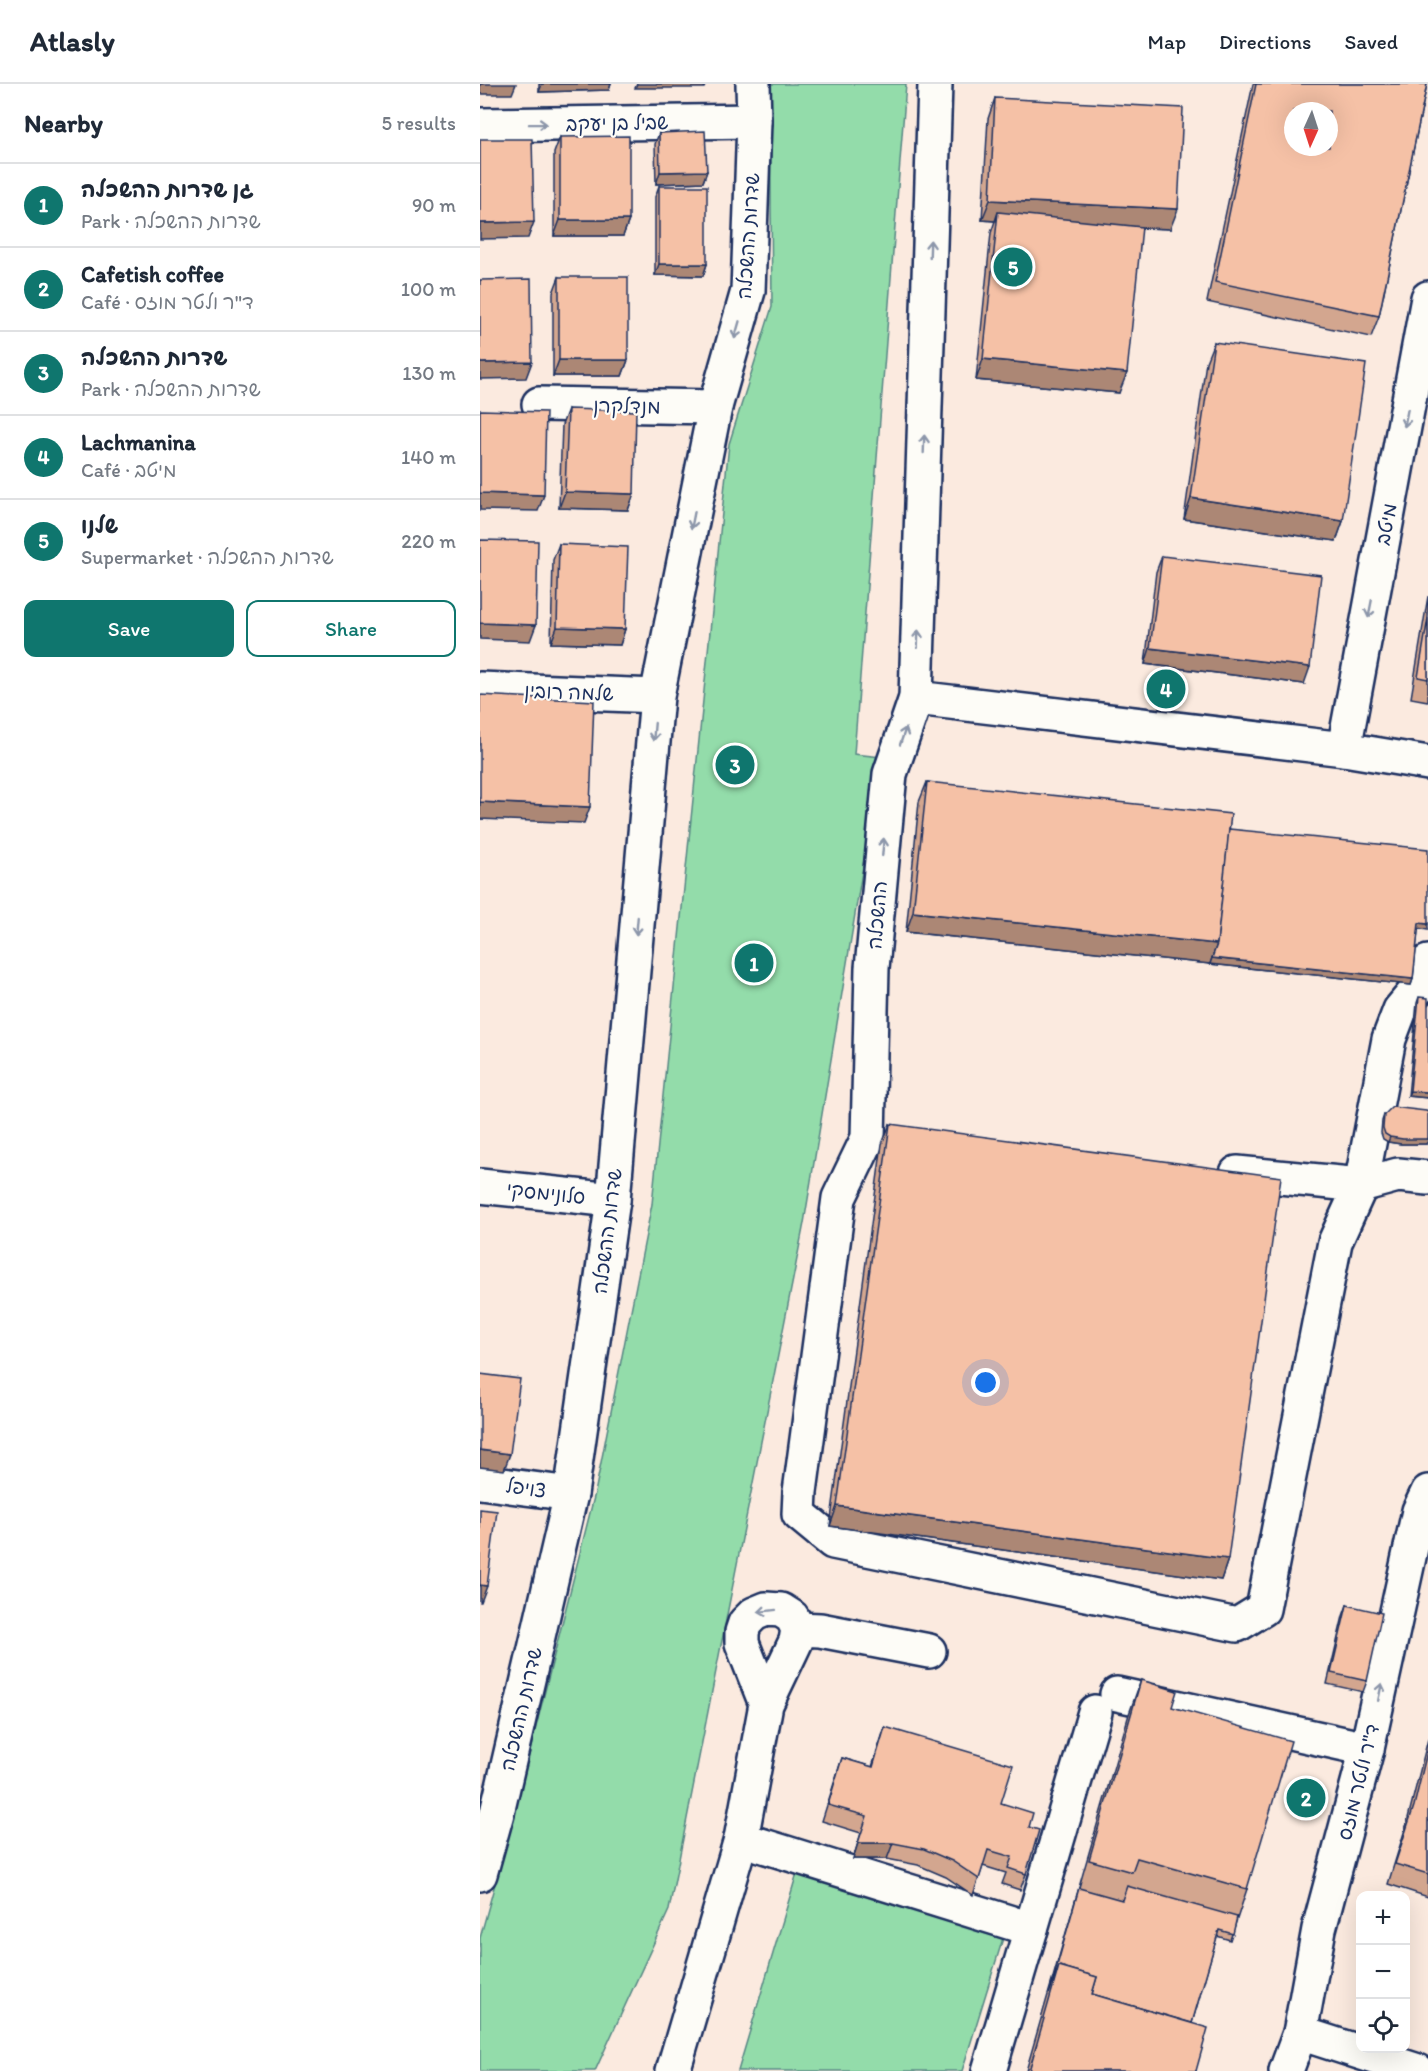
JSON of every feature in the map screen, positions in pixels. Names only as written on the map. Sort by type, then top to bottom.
[{"type":"street","name":"שדרות ההשכלה","points":[[480,1874],[488,1811],[571,1494],[613,1200],[657,696],[715,407],[748,291],[754,121],[753,84]]},
{"type":"street","points":[[935,84],[916,698],[1344,749],[1428,763]]},
{"type":"street","name":"שביל בן יעקב","points":[[480,125],[754,121]]},
{"type":"street","name":"מיטב","points":[[1344,749],[1428,298]]},
{"type":"street","name":"מנדלקרן","points":[[539,404],[715,407]]},
{"type":"street","name":"שלמה רובין","points":[[480,689],[657,696]]},
{"type":"street","name":"ההשכלה","points":[[868,1138],[872,968],[890,774],[916,698]]},
{"type":"street","points":[[903,1141],[868,1138],[839,1198],[800,1491],[799,1514],[833,1542],[1237,1625],[1263,1609],[1335,1242],[1360,1185],[1389,1039],[1400,1010],[1425,980],[1428,962]]},
{"type":"street","points":[[1208,1171],[1360,1185],[1398,1175],[1428,1178]]},
{"type":"street","name":"סלונימסקי","points":[[480,1186],[613,1200]]},
{"type":"street","name":"צויפל","points":[[480,1482],[571,1494]]},
{"type":"street","name":"ד\"ר ולטר מוזס","points":[[1286,2071],[1300,2033],[1319,1929],[1367,1749],[1419,1511],[1428,1492]]},
{"type":"street","points":[[673,2071],[741,1839],[766,1704],[796,1641],[798,1629],[792,1617],[781,1610],[766,1609],[754,1614],[742,1632],[742,1643],[766,1704]]},
{"type":"street","points":[[798,1629],[819,1630],[929,1651]]},
{"type":"street","points":[[989,2071],[1031,1929],[1106,1703],[1367,1749]]},
{"type":"street","points":[[741,1839],[1031,1929]]},
{"type":"street","points":[[1300,2033],[1418,2071]]},
{"type":"green space","points":[[770,84],[906,84],[854,754],[881,757],[804,1223],[669,1910],[595,2071],[480,2071],[480,1938],[512,1822],[595,1493],[652,1204],[729,444],[772,307]]},
{"type":"green space","points":[[797,1873],[1004,1935],[962,2071],[738,2071]]},
{"type":"building","points":[[1256,84],[1427,84],[1379,316],[1215,282]]},
{"type":"building","points":[[995,98],[1183,108],[1178,209],[990,200]]},
{"type":"building","points":[[705,131],[707,171],[660,172],[659,133]]},
{"type":"building","points":[[629,136],[629,220],[560,220],[560,137]]},
{"type":"building","points":[[480,139],[532,139],[534,222],[480,223]]},
{"type":"building","points":[[659,186],[707,186],[707,264],[659,264]]},
{"type":"building","points":[[998,212],[1142,227],[1127,373],[983,359]]},
{"type":"building","points":[[559,277],[628,277],[628,360],[559,360]]},
{"type":"building","points":[[531,279],[532,362],[480,363],[480,280]]},
{"type":"building","points":[[1214,342],[1366,364],[1343,521],[1191,498]]},
{"type":"building","points":[[568,409],[636,411],[634,494],[565,492]]},
{"type":"building","points":[[480,410],[546,412],[544,495],[480,493]]},
{"type":"building","points":[[480,540],[538,541],[536,625],[480,623]]},
{"type":"building","points":[[559,544],[628,547],[625,629],[557,627]]},
{"type":"building","points":[[1162,556],[1321,575],[1310,667],[1150,648]]},
{"type":"building","points":[[1428,618],[1428,679],[1418,677]]},
{"type":"building","points":[[480,695],[594,701],[590,807],[480,802]]},
{"type":"building","points":[[927,782],[1231,814],[1217,944],[913,912]]},
{"type":"building","points":[[1229,829],[1428,849],[1428,924],[1419,923],[1413,979],[1212,958],[1217,944]]},
{"type":"building","points":[[1419,997],[1428,998],[1428,1092],[1410,1091]]},
{"type":"building","points":[[1392,1107],[1428,1112],[1428,1139],[1403,1139],[1385,1134],[1384,1115]]},
{"type":"building","points":[[890,1124],[1281,1177],[1228,1559],[837,1506]]},
{"type":"building","points":[[480,1374],[520,1379],[510,1454],[480,1450]]},
{"type":"building","points":[[480,1509],[497,1511],[487,1586],[480,1585]]},
{"type":"building","points":[[1347,1605],[1382,1613],[1367,1681],[1331,1673]]},
{"type":"building","points":[[1141,1680],[1177,1691],[1172,1707],[1291,1741],[1247,1889],[1137,1858],[1132,1872],[1089,1860]]},
{"type":"building","points":[[885,1727],[1013,1765],[1001,1803],[1033,1813],[1029,1827],[1039,1830],[1026,1874],[1008,1868],[1012,1857],[988,1850],[979,1879],[952,1861],[924,1849],[893,1843],[858,1843],[867,1816],[828,1805],[842,1758],[873,1767]]},
{"type":"building","points":[[1428,1748],[1428,1874],[1395,1864],[1414,1806]]},
{"type":"building","points":[[1127,1886],[1237,1917],[1233,1934],[1219,1930],[1192,2023],[1092,1994],[1097,1977],[1059,1966],[1049,1994],[1079,1888],[1122,1900]]},
{"type":"building","points":[[1059,1966],[1097,1977],[1092,1994],[1208,2028],[1196,2071],[1029,2071]]},
{"type":"place","name":"שלנו","points":[[1013,267]]},
{"type":"place","name":"Lachmanina","points":[[1166,689]]},
{"type":"place","name":"שדרות ההשכלה","points":[[735,765]]},
{"type":"place","name":"גן שדרות ההשכלה","points":[[754,963]]},
{"type":"place","name":"Cafetish coffee","points":[[1306,1798]]}]
